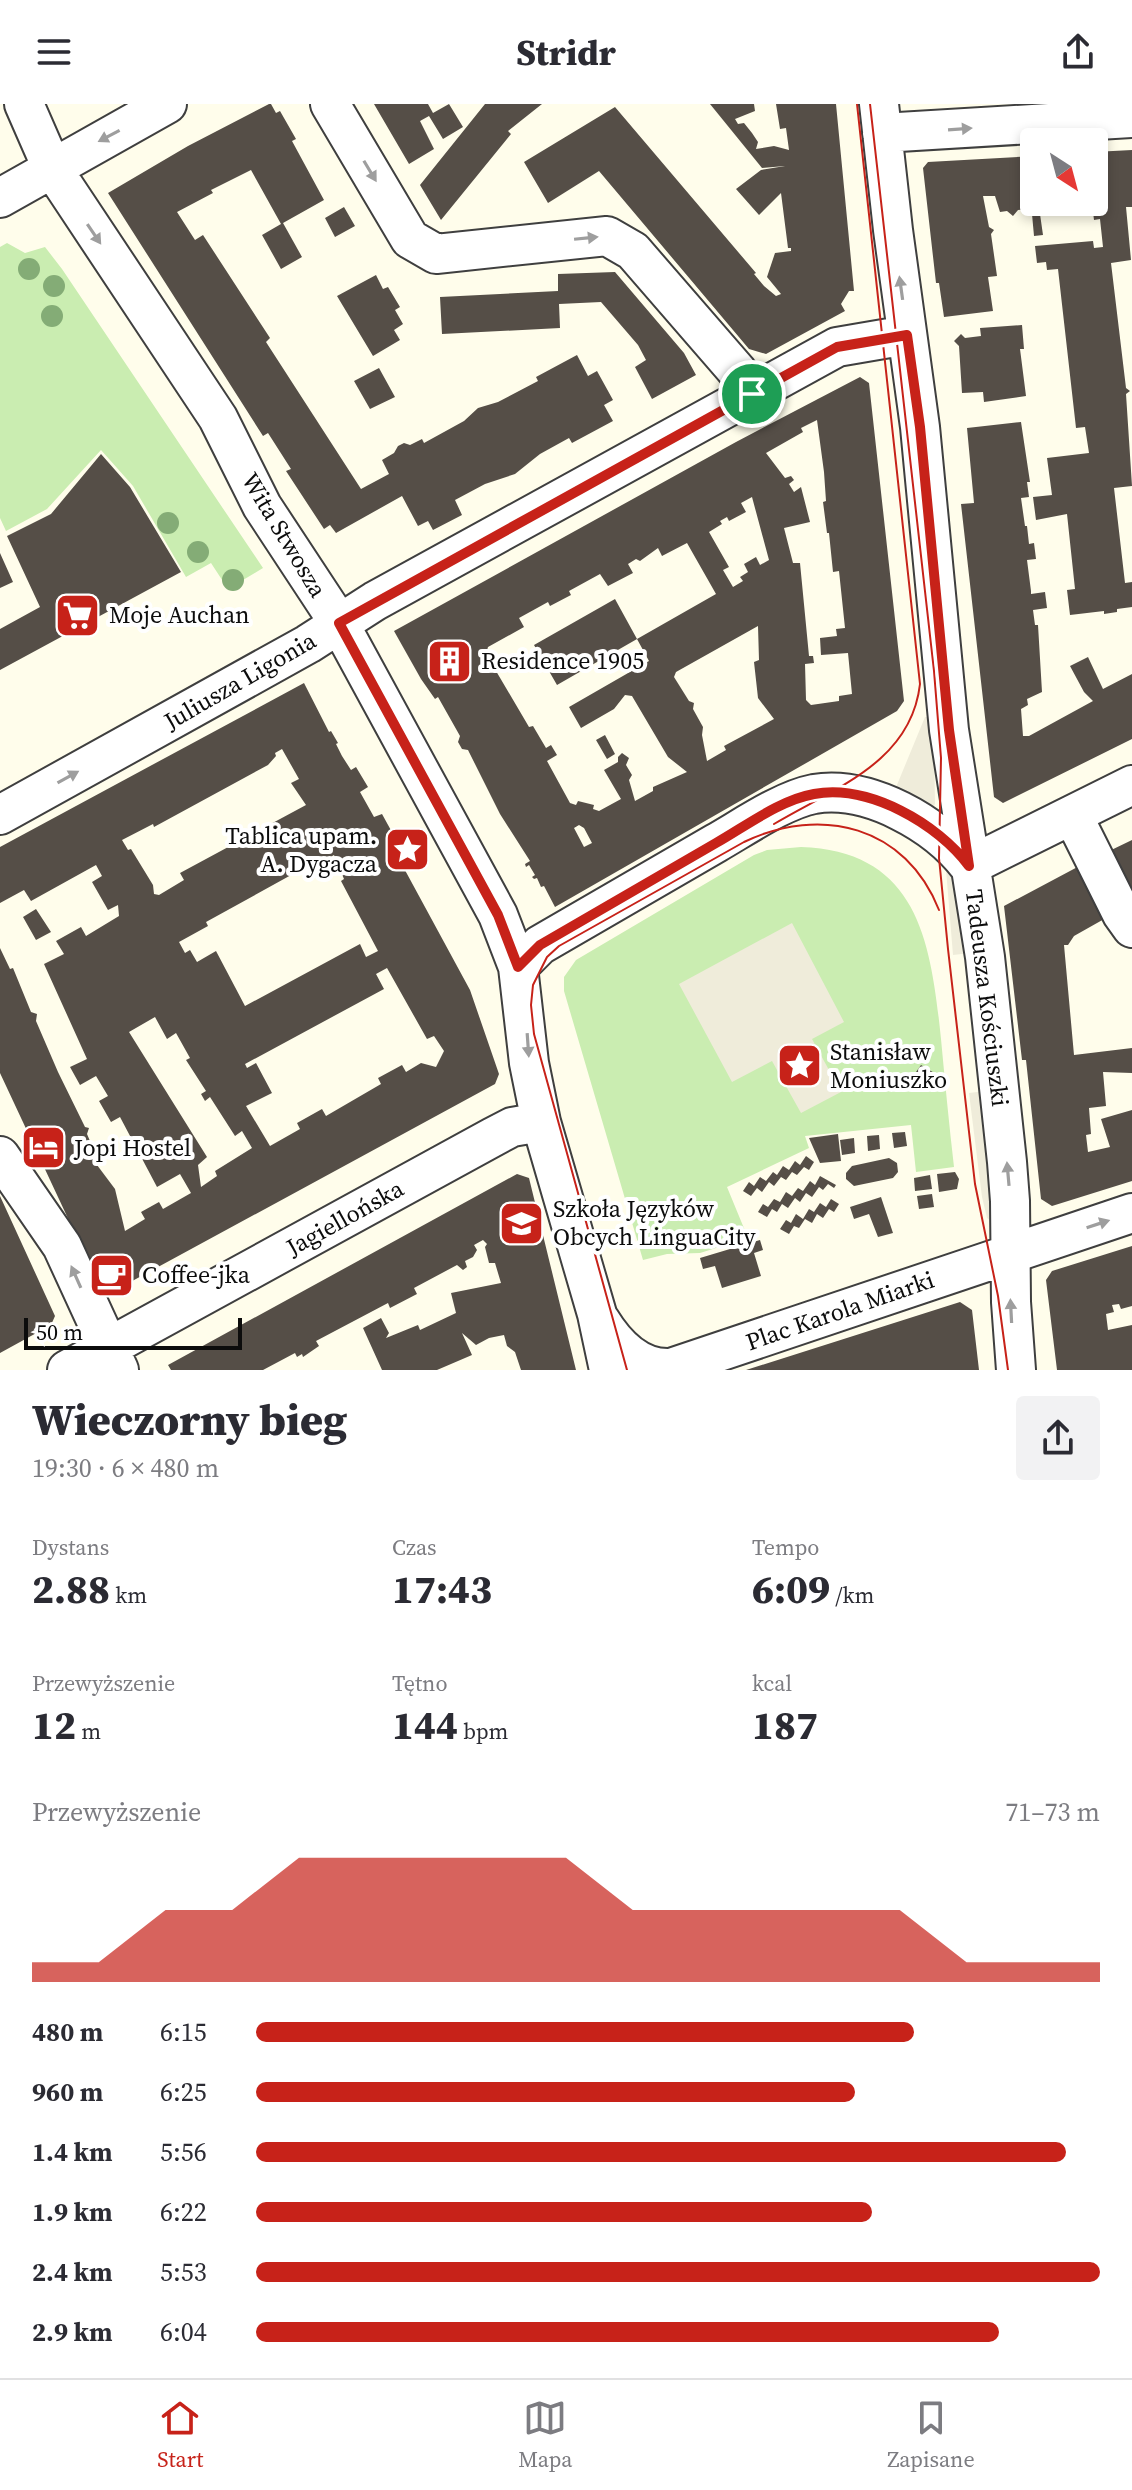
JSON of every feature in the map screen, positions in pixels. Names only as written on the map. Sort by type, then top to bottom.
[{"type":"street","name":"Wita Stwosza","points":[[24,104],[52,168],[218,418],[262,506],[339,623],[498,915],[518,967],[529,1063],[541,1122],[597,1314],[609,1370]]},
{"type":"street","points":[[0,198],[167,104]]},
{"type":"street","points":[[330,104],[410,239],[436,254],[607,236],[633,251],[737,371],[752,394]]},
{"type":"street","points":[[881,119],[1132,118]]},
{"type":"street","name":"Tadeusza Kościuszki","points":[[881,119],[920,427],[949,730],[985,957],[1010,1201],[1016,1370]]},
{"type":"street","name":"Juliusza Ligonia","points":[[0,815],[837,347],[907,335]]},
{"type":"street","points":[[518,967],[540,945],[737,831],[794,800],[812,794],[846,794],[879,802],[924,823],[944,837],[969,866],[1132,785]]},
{"type":"street","points":[[1073,816],[1132,928]]},
{"type":"street","name":"Jagiellońska","points":[[67,1370],[114,1359],[502,1132],[529,1122],[541,1122]]},
{"type":"street","points":[[0,1156],[62,1246],[114,1359]]},
{"type":"street","name":"Plac Karola Miarki","points":[[597,1314],[635,1359],[647,1366],[671,1368],[1132,1213]]},
{"type":"green space","points":[[7,243],[25,253],[45,247],[263,568],[228,589],[211,563],[186,577],[133,486],[101,450],[47,509],[6,531],[0,518],[0,247]]},
{"type":"green space","points":[[801,847],[840,852],[871,865],[895,884],[912,908],[932,969],[954,1167],[916,1172],[911,1125],[805,1136],[809,1148],[727,1187],[748,1238],[700,1253],[667,1254],[643,1260],[564,991],[564,977],[576,960],[754,855],[767,850]]},
{"type":"shaded area","points":[[925,717],[929,717],[934,744],[935,804],[931,811],[892,797]]},
{"type":"shaded area","points":[[945,857],[954,871],[970,953],[953,955]]},
{"type":"shaded area","points":[[792,923],[844,1022],[812,1039],[841,1092],[801,1113],[772,1061],[732,1082],[679,984]]},
{"type":"shaded area","points":[[985,1091],[991,1221],[987,1218],[982,1197],[969,1093]]},
{"type":"building","points":[[269,104],[276,113],[280,111],[296,139],[292,141],[324,200],[283,223],[302,257],[281,269],[262,235],[281,224],[251,170],[177,212],[195,240],[203,235],[270,338],[266,342],[361,489],[389,474],[382,460],[394,453],[398,446],[422,439],[424,443],[464,421],[478,408],[498,402],[538,381],[536,377],[577,355],[588,376],[597,371],[613,400],[604,405],[613,421],[572,443],[569,438],[540,454],[515,474],[485,484],[455,500],[462,515],[433,530],[428,521],[418,526],[402,496],[336,533],[330,525],[324,529],[286,471],[291,469],[268,433],[263,436],[108,193],[188,146]]},
{"type":"building","points":[[374,104],[428,104],[433,113],[449,104],[463,127],[443,139],[429,116],[420,121],[434,149],[409,164]]},
{"type":"building","points":[[485,104],[542,104],[508,131],[511,134],[441,220],[420,185]]},
{"type":"building","points":[[710,104],[754,104],[755,111],[735,119],[738,124],[744,123],[752,133],[758,142],[756,149],[774,146],[789,150],[786,128],[780,129],[776,104],[836,104],[854,291],[849,291],[841,304],[845,311],[766,354],[749,349],[599,171],[548,203],[524,162],[615,107],[764,286],[776,296],[781,294],[767,277],[775,253],[791,251],[788,248],[781,193],[759,215],[736,189],[761,170],[785,166],[762,168]]},
{"type":"building","points":[[1132,150],[1132,207],[1126,207],[1131,260],[1111,263],[1126,388],[1130,391],[1126,394],[1132,486],[1114,488],[1125,583],[1132,582],[1132,607],[1104,614],[1104,611],[1070,615],[1067,590],[1075,589],[1067,514],[1036,520],[1033,497],[1052,495],[1047,458],[1089,453],[1085,427],[1076,428],[1058,269],[1047,270],[1046,262],[1037,263],[1035,246],[1093,241],[1094,248],[1103,247],[1100,219],[1094,220],[1094,216],[1108,216],[1108,151]]},
{"type":"building","points":[[1020,157],[1020,210],[1013,216],[1007,211],[1000,212],[995,196],[983,196],[989,227],[994,230],[991,234],[997,276],[988,277],[993,311],[944,317],[939,283],[936,283],[923,168],[928,162]]},
{"type":"building","points":[[344,207],[355,226],[335,237],[325,218]]},
{"type":"building","points":[[1032,216],[1040,216],[1043,235],[1034,236]]},
{"type":"building","points":[[615,272],[684,353],[696,375],[652,399],[635,367],[646,360],[638,345],[601,302],[559,304],[560,328],[442,334],[440,297],[558,291],[558,274]]},
{"type":"building","points":[[376,275],[383,289],[388,287],[400,307],[395,310],[403,324],[394,330],[400,340],[373,356],[337,296]]},
{"type":"building","points":[[1022,325],[1024,349],[1020,349],[1026,396],[984,402],[983,392],[962,393],[959,346],[954,341],[961,334],[965,338],[981,336],[980,328]]},
{"type":"building","points":[[379,368],[395,397],[370,409],[354,381]]},
{"type":"building","points":[[860,377],[869,383],[904,701],[897,711],[555,907],[544,886],[541,887],[537,878],[532,877],[535,875],[529,865],[526,867],[525,864],[530,861],[500,814],[468,750],[462,749],[458,742],[460,736],[438,697],[435,699],[421,679],[394,631]],"holes":[[[817,420],[827,533],[833,572],[839,571],[845,628],[836,629],[837,636],[820,638],[821,655],[848,653],[852,694],[839,696],[839,701],[811,705],[806,700],[805,664],[814,663],[813,656],[809,656],[800,563],[793,563],[784,528],[810,522],[801,487],[794,492],[789,484],[794,480],[791,476],[785,478],[766,453],[803,432],[801,428]],[[752,497],[769,560],[760,565],[756,557],[744,564],[748,572],[740,577],[743,581],[733,587],[723,570],[729,567],[709,532],[727,517],[729,521],[746,512],[741,503]],[[687,543],[716,594],[637,639],[649,661],[569,707],[581,728],[614,709],[625,695],[632,696],[668,757],[687,772],[653,787],[653,791],[635,801],[629,780],[632,775],[626,765],[629,758],[622,753],[618,762],[604,770],[621,799],[599,811],[593,809],[594,805],[578,801],[576,805],[570,803],[547,761],[557,755],[551,745],[546,748],[533,726],[529,727],[486,654],[488,647],[524,627],[519,618],[548,602],[550,606],[571,595],[569,591],[600,574],[608,586],[633,573],[628,564],[636,559],[640,561],[658,548],[662,556]],[[758,626],[759,660],[754,662],[758,698],[774,719],[724,746],[726,750],[707,761],[703,727],[693,709],[694,703],[689,701],[674,677],[676,672]],[[579,825],[592,843],[584,847],[574,828]]]},
{"type":"building","points":[[1021,422],[1030,482],[1027,482],[1029,497],[1021,498],[1029,544],[1034,543],[1036,559],[1027,560],[1031,594],[1045,592],[1047,608],[1033,610],[1035,625],[1038,625],[1042,692],[1027,699],[1028,705],[1021,709],[1023,736],[1029,736],[1093,701],[1084,692],[1070,666],[1088,657],[1103,689],[1132,674],[1132,739],[1003,803],[994,797],[961,504],[974,503],[967,428]]},
{"type":"building","points":[[101,454],[130,487],[181,572],[0,670],[0,629],[40,607],[7,536],[51,514]]},
{"type":"building","points":[[0,553],[13,582],[0,588]]},
{"type":"building","points":[[615,599],[637,639],[557,685],[534,645]]},
{"type":"building","points":[[304,683],[329,732],[338,743],[342,756],[351,770],[356,767],[368,787],[360,792],[374,817],[382,814],[393,834],[387,837],[470,990],[499,1074],[495,1084],[112,1292],[101,1289],[0,1073],[0,948],[10,969],[13,968],[31,1012],[37,1014],[36,1021],[58,1072],[85,1127],[89,1128],[87,1134],[98,1160],[94,1161],[115,1189],[125,1231],[145,1219],[141,1212],[159,1202],[163,1209],[191,1193],[180,1174],[157,1187],[120,1117],[111,1122],[99,1101],[108,1096],[96,1076],[80,1085],[70,1067],[87,1059],[44,964],[64,954],[56,941],[81,927],[86,936],[119,916],[118,905],[108,910],[92,882],[102,876],[96,865],[31,901],[24,890],[0,903],[0,847]],"holes":[[[282,749],[299,779],[291,783],[306,805],[180,873],[184,880],[159,895],[154,894],[153,885],[122,840],[153,824],[154,827],[268,765],[275,753]],[[334,855],[344,879],[341,881],[378,951],[366,957],[360,944],[245,1006],[216,951],[197,962],[190,950],[185,953],[179,942],[208,926],[206,922],[311,864],[312,867]],[[387,968],[427,1039],[434,1036],[444,1051],[436,1067],[421,1063],[406,1072],[402,1065],[378,1078],[381,1084],[326,1116],[322,1109],[297,1123],[300,1129],[270,1146],[246,1106],[272,1093],[256,1063],[247,1068],[245,1064],[384,989],[376,974]],[[155,1017],[167,1039],[176,1033],[190,1058],[186,1060],[206,1091],[201,1094],[205,1101],[210,1097],[235,1136],[242,1131],[252,1148],[215,1171],[217,1176],[201,1187],[198,1165],[207,1157],[129,1032]]]},
{"type":"building","points":[[605,735],[615,754],[607,759],[596,740]]},
{"type":"building","points":[[1132,840],[1132,904],[1103,854]]},
{"type":"building","points":[[1085,863],[1113,914],[1064,945],[1074,1055],[1132,1048],[1132,1073],[1103,1072],[1106,1106],[1089,1108],[1091,1134],[1086,1135],[1088,1152],[1110,1147],[1101,1119],[1132,1110],[1132,1181],[1052,1206],[1041,1199],[1026,1060],[1022,1060],[1004,906]]},
{"type":"building","points":[[36,909],[51,932],[36,940],[23,917]]},
{"type":"building","points":[[921,1065],[936,1074],[926,1088],[921,1085],[916,1092],[906,1086]]},
{"type":"building","points":[[905,1132],[907,1146],[894,1148],[892,1133]]},
{"type":"building","points":[[838,1134],[841,1161],[820,1163],[809,1138]]},
{"type":"building","points":[[879,1135],[880,1149],[868,1151],[867,1136]]},
{"type":"building","points":[[854,1138],[855,1153],[842,1155],[840,1140]]},
{"type":"building","points":[[806,1156],[814,1162],[809,1170],[804,1167],[797,1175],[792,1172],[786,1180],[781,1177],[774,1186],[769,1182],[762,1192],[757,1188],[751,1196],[743,1191],[749,1182],[754,1186],[760,1177],[766,1181],[773,1172],[777,1175],[783,1166],[789,1170],[795,1161],[800,1165]]},
{"type":"building","points":[[889,1158],[897,1163],[898,1172],[893,1178],[854,1186],[846,1179],[846,1173],[852,1166]]},
{"type":"building","points":[[955,1172],[959,1179],[957,1189],[939,1192],[937,1174]]},
{"type":"building","points":[[517,1174],[529,1178],[576,1370],[521,1370],[515,1352],[507,1346],[504,1335],[476,1345],[462,1333],[472,1355],[437,1370],[382,1370],[363,1328],[381,1318],[389,1333],[386,1338],[418,1325],[420,1330],[456,1313],[451,1293],[501,1283],[495,1263],[489,1263],[487,1244],[483,1240],[474,1245],[477,1250],[473,1257],[465,1261],[467,1267],[463,1270],[457,1265],[414,1288],[417,1294],[390,1308],[388,1303],[316,1341],[319,1346],[303,1357],[302,1354],[297,1357],[295,1353],[263,1370],[171,1370],[168,1365]]},
{"type":"building","points":[[930,1175],[932,1189],[915,1191],[914,1178]]},
{"type":"building","points":[[820,1176],[836,1185],[834,1188],[828,1184],[823,1190],[819,1187],[812,1197],[806,1193],[800,1202],[795,1198],[788,1208],[782,1204],[777,1212],[772,1209],[767,1217],[758,1212],[763,1204],[768,1207],[774,1199],[780,1202],[786,1192],[792,1196],[798,1188],[803,1191],[810,1181],[815,1185]]},
{"type":"building","points":[[932,1194],[934,1207],[919,1209],[917,1196]]},
{"type":"building","points":[[0,1196],[55,1316],[51,1325],[0,1353]]},
{"type":"building","points":[[881,1197],[893,1233],[878,1237],[869,1214],[854,1219],[850,1207]]},
{"type":"building","points":[[831,1199],[839,1204],[834,1212],[829,1209],[823,1218],[817,1214],[812,1223],[805,1219],[799,1228],[794,1226],[789,1234],[780,1229],[786,1220],[791,1223],[796,1214],[803,1219],[809,1209],[814,1212],[820,1203],[826,1207]]},
{"type":"building","points":[[760,1240],[763,1250],[754,1253],[761,1276],[722,1288],[715,1266],[703,1269],[700,1258]]},
{"type":"building","points":[[1132,1246],[1132,1306],[1121,1309],[1119,1304],[1112,1305],[1114,1312],[1106,1314],[1108,1330],[1132,1325],[1132,1370],[1057,1370],[1046,1280],[1052,1271]]},
{"type":"building","points":[[960,1302],[972,1310],[979,1370],[746,1370]]},
{"type":"tram line","points":[[774,824],[844,785],[886,754],[902,734],[914,711],[920,684],[857,104]]},
{"type":"tram line","points":[[870,104],[934,671],[941,758],[939,858],[948,949],[975,1184],[998,1296],[1008,1370]]},
{"type":"tram line","points":[[627,1370],[534,1034],[531,1005],[533,985],[547,957],[559,946],[744,842],[802,825],[831,825],[858,831],[883,842],[905,859],[924,881],[939,910]]},
{"type":"place","name":"Moje Auchan","points":[[78,615]]},
{"type":"place","name":"Residence 1905","points":[[450,661]]},
{"type":"place","name":"Tablica upam. A. Dygacza","points":[[408,850]]},
{"type":"place","name":"Stanisław Moniuszko","points":[[799,1066]]},
{"type":"place","name":"Jopi Hostel","points":[[43,1148]]},
{"type":"place","name":"Szkoła Języków Obcych LinguaCity","points":[[522,1223]]},
{"type":"place","name":"Coffee-jka","points":[[111,1275]]},
{"type":"route","points":[[907,335],[920,427],[949,730],[969,866],[944,837],[924,823],[879,802],[831,792],[812,794],[794,800],[737,831],[540,945],[518,967],[498,915],[339,623],[752,394],[837,347],[907,335]]}]
